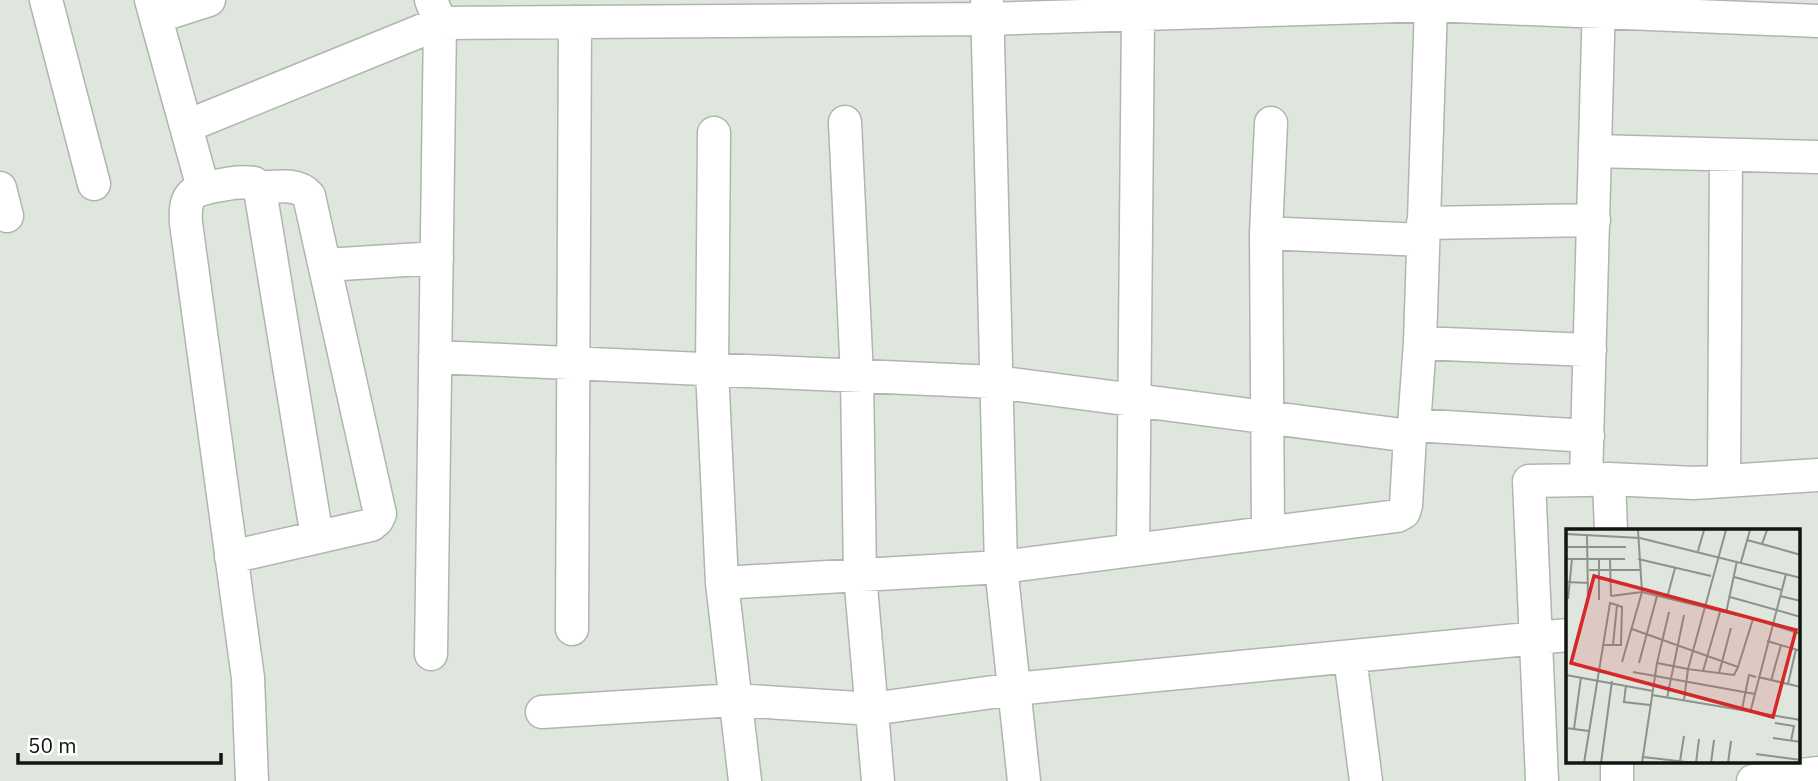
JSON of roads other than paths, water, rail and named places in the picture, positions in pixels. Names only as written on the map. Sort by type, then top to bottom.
[{"type":"street","points":[[46,0],[94,184]]},
{"type":"street","points":[[202,188],[153,8],[209,0]]},
{"type":"street","points":[[722,583],[1000,567],[1397,516],[1404,512],[1420,343],[1431,5]]},
{"type":"street","points":[[187,126],[435,11],[575,22],[666,11],[988,9],[1138,14],[1194,6],[1599,6],[1818,21]]},
{"type":"street","points":[[1599,6],[1588,436],[1610,529]]},
{"type":"street","points":[[988,9],[1000,567],[1024,781]]},
{"type":"street","points":[[431,654],[437,258],[435,11]]},
{"type":"street","points":[[1133,550],[1138,14]]},
{"type":"street","points":[[572,629],[575,22]]},
{"type":"street","points":[[845,122],[857,376],[860,575],[878,781]]},
{"type":"street","points":[[1268,532],[1266,233],[1270,123]]},
{"type":"street","points":[[715,133],[712,370],[722,583],[745,781]]},
{"type":"street","points":[[1595,151],[1818,157]]},
{"type":"street","points":[[1724,481],[1726,155]]},
{"type":"street","points":[[252,781],[248,678],[186,223],[188,199],[195,190],[245,181],[254,183],[263,200],[317,537]]},
{"type":"street","points":[[231,556],[371,525],[380,514],[309,196],[303,189],[295,187],[258,188]]},
{"type":"street","points":[[1266,233],[1423,232],[1594,220]]},
{"type":"street","points":[[325,265],[437,258]]},
{"type":"street","points":[[1420,343],[1590,350]]},
{"type":"street","points":[[435,357],[996,383],[1267,416],[1412,430],[1588,436]]},
{"type":"street","points":[[1536,781],[1542,781],[1528,481],[1670,483],[1818,475]]},
{"type":"street","points":[[542,712],[735,700],[872,709],[1014,689],[1566,635]]},
{"type":"street","points":[[1350,657],[1366,781]]},
{"type":"street","points":[[1753,781],[1818,773]]}]
